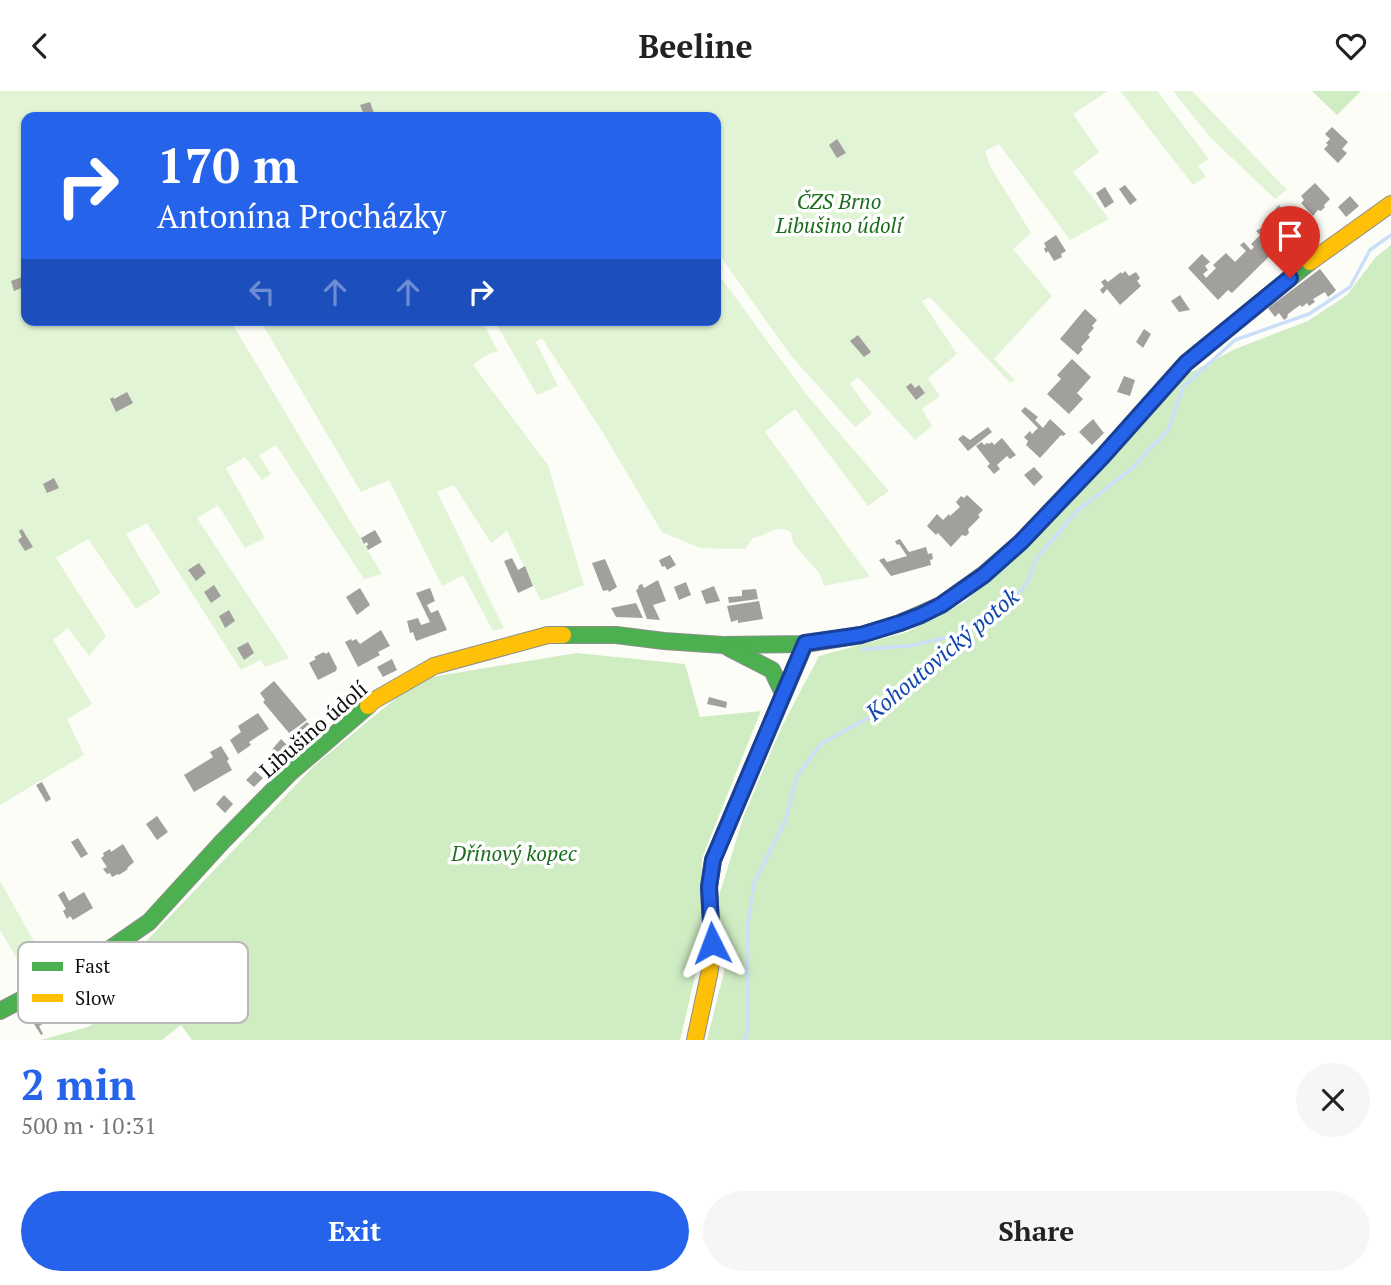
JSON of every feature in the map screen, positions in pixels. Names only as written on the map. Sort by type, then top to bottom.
[{"type":"street","name":"Libušino údolí","points":[[120,942],[149,922],[290,773],[373,701],[434,666],[548,635],[616,635],[723,645],[805,643],[861,635],[900,623],[941,605],[975,581],[1021,542],[1186,363],[1311,261],[1391,204]]},
{"type":"street","points":[[695,1040],[710,970],[712,943],[709,887],[713,860],[805,643]]},
{"type":"street","points":[[723,645],[772,670],[783,693]]},
{"type":"street","name":"Libušino údolí","points":[[0,1011],[18,1002]]},
{"type":"green space","name":"ČZS Brno Libušino údolí","points":[[0,91],[1108,91],[1073,114],[1099,152],[1073,172],[1109,219],[1070,240],[999,144],[985,151],[990,166],[1031,233],[1013,249],[1052,296],[994,359],[1015,380],[1010,383],[930,297],[922,301],[957,354],[928,378],[940,396],[922,409],[932,426],[915,440],[858,377],[850,384],[872,414],[855,427],[791,356],[725,263],[721,256],[721,112],[21,112],[21,326],[234,326],[382,574],[364,579],[276,445],[259,455],[271,474],[262,480],[245,457],[226,468],[265,538],[245,548],[218,505],[197,518],[289,658],[265,667],[261,660],[241,670],[147,523],[126,534],[161,593],[136,609],[88,539],[56,558],[106,636],[89,656],[68,628],[53,640],[92,704],[67,719],[84,755],[0,805]]},
{"type":"green space","points":[[1120,91],[1157,91],[1209,159],[1198,166],[1206,177],[1193,185]]},
{"type":"green space","points":[[1173,91],[1192,91],[1287,190],[1275,199],[1209,136]]},
{"type":"green space","points":[[1312,91],[1361,91],[1337,115]]},
{"type":"green space","points":[[1391,245],[1391,1040],[707,1040],[724,972],[718,899],[744,815],[782,726],[819,656],[907,632],[966,601],[1184,376],[1235,349],[1308,321],[1347,295],[1375,258]]},
{"type":"green space","points":[[721,278],[806,394],[889,491],[868,506],[795,409],[765,432],[870,577],[824,586],[820,574],[793,543],[791,532],[786,530],[776,529],[753,538],[745,549],[700,548],[662,532],[542,338],[536,342],[558,386],[537,395],[497,326],[721,326]]},
{"type":"green space","points":[[264,326],[484,326],[498,351],[473,365],[548,465],[584,585],[541,601],[507,531],[491,543],[454,485],[437,492],[504,628],[493,631],[463,575],[442,586],[389,480],[361,492]]},
{"type":"green space","name":"Dřínový kopec","points":[[577,653],[685,664],[700,717],[761,711],[702,858],[700,956],[680,1040],[192,1040],[181,1025],[162,1040],[40,1040],[95,1023],[248,1023],[248,942],[145,942],[315,765],[419,679]]},
{"type":"green space","points":[[0,881],[34,942],[18,942],[18,961],[0,930]]},
{"type":"building","points":[[370,102],[374,112],[363,112],[360,105]]},
{"type":"building","points":[[1332,127],[1348,142],[1342,149],[1347,153],[1338,163],[1324,149],[1330,139],[1325,134]]},
{"type":"building","points":[[837,139],[846,153],[837,158],[829,145]]},
{"type":"building","points":[[1315,183],[1330,199],[1321,211],[1318,210],[1313,216],[1301,203],[1304,200],[1301,196]]},
{"type":"building","points":[[1125,185],[1137,200],[1130,205],[1119,189]]},
{"type":"building","points":[[1105,187],[1114,202],[1105,208],[1096,193]]},
{"type":"building","points":[[1350,196],[1359,206],[1346,217],[1338,207]]},
{"type":"building","points":[[1279,205],[1299,227],[1232,293],[1228,290],[1218,300],[1188,268],[1202,254],[1210,262],[1205,266],[1208,270],[1203,274],[1206,278],[1216,268],[1213,265],[1226,253],[1235,262],[1246,251],[1240,245],[1244,242],[1251,250],[1254,247],[1251,244],[1260,235],[1256,231],[1261,228],[1266,234],[1283,217],[1275,209]]},
{"type":"building","points":[[1056,235],[1066,251],[1054,261],[1048,251],[1046,253],[1044,243]]},
{"type":"building","points":[[1320,269],[1336,290],[1328,297],[1325,292],[1313,299],[1315,302],[1309,306],[1307,303],[1302,307],[1300,305],[1284,320],[1279,313],[1275,317],[1268,308]]},
{"type":"building","points":[[1125,271],[1129,276],[1136,272],[1141,286],[1120,305],[1107,289],[1103,294],[1100,290],[1104,286],[1101,282],[1105,279],[1108,282]]},
{"type":"building","points":[[21,277],[21,288],[14,291],[11,281]]},
{"type":"building","points":[[1180,295],[1190,310],[1179,312],[1171,301]]},
{"type":"building","points":[[1085,309],[1097,320],[1078,355],[1060,339]]},
{"type":"building","points":[[1144,329],[1151,334],[1143,348],[1136,342]]},
{"type":"building","points":[[858,335],[871,352],[864,357],[850,341]]},
{"type":"building","points":[[1072,359],[1091,377],[1077,393],[1083,399],[1069,414],[1047,394],[1061,379],[1057,375]]},
{"type":"building","points":[[1124,376],[1135,380],[1130,396],[1117,392]]},
{"type":"building","points":[[911,383],[915,388],[919,385],[925,393],[916,400],[906,387]]},
{"type":"building","points":[[127,392],[133,403],[116,412],[110,399]]},
{"type":"building","points":[[1025,407],[1038,417],[1035,420],[1043,428],[1050,419],[1066,434],[1061,435],[1040,458],[1026,445],[1028,441],[1024,437],[1038,428],[1021,411]]},
{"type":"building","points":[[1093,419],[1104,433],[1092,445],[1079,432]]},
{"type":"building","points":[[988,427],[992,432],[968,451],[958,439],[963,435],[970,440]]},
{"type":"building","points":[[1002,438],[1016,455],[1010,459],[1007,456],[997,465],[1000,469],[994,474],[976,446],[982,442],[984,445],[992,442],[994,445]]},
{"type":"building","points":[[1034,467],[1043,477],[1034,486],[1024,475]]},
{"type":"building","points":[[54,478],[59,488],[47,493],[43,484]]},
{"type":"building","points":[[967,495],[983,510],[968,529],[969,533],[962,535],[951,547],[927,526],[937,514],[943,520],[949,514],[950,516],[960,507],[956,502],[961,496],[964,498]]},
{"type":"building","points":[[22,529],[33,547],[25,551],[18,540],[22,537],[19,531]]},
{"type":"building","points":[[375,530],[382,542],[368,550],[367,542],[364,544],[361,538]]},
{"type":"building","points":[[900,539],[909,552],[926,547],[928,554],[932,553],[931,565],[891,576],[879,560],[884,558],[887,562],[907,556],[895,541]]},
{"type":"building","points":[[670,555],[676,565],[667,570],[659,560]]},
{"type":"building","points":[[512,558],[518,570],[525,566],[533,586],[518,593],[504,561]]},
{"type":"building","points":[[605,559],[617,587],[609,592],[603,591],[592,563]]},
{"type":"building","points":[[199,563],[206,573],[196,581],[188,570]]},
{"type":"building","points":[[658,580],[666,601],[653,605],[660,620],[647,619],[636,590],[639,585],[642,584],[644,588]]},
{"type":"building","points":[[686,582],[691,595],[679,600],[674,587]]},
{"type":"building","points":[[214,585],[221,596],[211,603],[204,592]]},
{"type":"building","points":[[714,586],[720,601],[706,604],[701,591]]},
{"type":"building","points":[[360,588],[370,605],[357,615],[346,597]]},
{"type":"building","points":[[430,588],[435,601],[427,605],[431,613],[438,610],[447,630],[416,641],[413,632],[410,633],[407,621],[418,618],[421,625],[430,622],[416,593]]},
{"type":"building","points":[[756,589],[758,599],[729,603],[728,597],[742,596],[742,590]]},
{"type":"building","points":[[759,601],[763,619],[731,622],[727,606]]},
{"type":"building","points":[[636,603],[643,618],[616,617],[611,608]]},
{"type":"building","points":[[229,610],[235,621],[225,628],[219,616]]},
{"type":"building","points":[[381,630],[390,646],[358,667],[345,642],[356,639],[360,644]]},
{"type":"building","points":[[248,642],[254,653],[244,660],[237,648]]},
{"type":"building","points":[[324,652],[329,652],[337,668],[318,680],[309,663]]},
{"type":"building","points":[[392,659],[397,670],[383,677],[377,667]]},
{"type":"building","points":[[274,681],[307,720],[289,733],[263,702],[265,700],[260,693]]},
{"type":"building","points":[[709,697],[727,702],[726,708],[707,704]]},
{"type":"building","points":[[258,713],[269,729],[249,742],[251,745],[238,754],[230,740],[241,732],[238,726]]},
{"type":"building","points":[[307,722],[312,727],[297,742],[291,735]]},
{"type":"building","points":[[281,739],[290,748],[279,760],[270,752]]},
{"type":"building","points":[[221,746],[232,770],[194,792],[184,775],[213,757],[210,752]]},
{"type":"building","points":[[255,771],[263,778],[254,787],[246,780]]},
{"type":"building","points":[[42,782],[51,799],[46,802],[36,785]]},
{"type":"building","points":[[224,795],[233,804],[225,813],[216,804]]},
{"type":"building","points":[[157,816],[168,832],[157,840],[146,824]]},
{"type":"building","points":[[78,838],[88,854],[81,858],[71,842]]},
{"type":"building","points":[[123,844],[134,862],[128,869],[112,877],[103,869],[107,867],[101,858],[103,853],[110,849],[111,852]]},
{"type":"building","points":[[64,891],[69,901],[84,892],[93,908],[73,920],[70,916],[67,919],[63,911],[66,909],[58,895]]},
{"type":"building","points":[[33,1023],[45,1023],[39,1026],[43,1034],[41,1035]]},
{"type":"waterway","name":"Kohoutovický potok","points":[[745,1040],[747,931],[754,883],[786,819],[797,776],[821,744],[882,710],[961,634],[1013,601],[1028,581],[1036,559],[1077,511],[1130,470],[1168,430],[1183,387],[1235,340],[1309,314],[1350,287],[1370,250],[1391,235]]},
{"type":"waterway","points":[[863,649],[909,646],[961,634]]},
{"type":"traffic: fast","points":[[563,635],[616,635],[723,645],[805,644],[861,635],[900,623],[941,605],[984,574],[1021,542],[1186,363],[1310,262]]},
{"type":"traffic: fast","points":[[729,648],[772,670],[783,693]]},
{"type":"traffic: fast","points":[[120,942],[149,922],[290,773],[368,706]]},
{"type":"traffic: fast","points":[[0,1011],[18,1002]]},
{"type":"traffic: slow","points":[[1310,262],[1391,204]]},
{"type":"traffic: slow","points":[[368,706],[434,666],[548,635],[563,635]]},
{"type":"traffic: slow","points":[[695,1040],[710,970],[712,943],[709,887],[713,860],[805,644]]},
{"type":"route","points":[[712,943],[709,887],[713,860],[805,643],[861,635],[900,623],[941,605],[984,575],[1021,542],[1103,456],[1186,363],[1290,278]]}]
